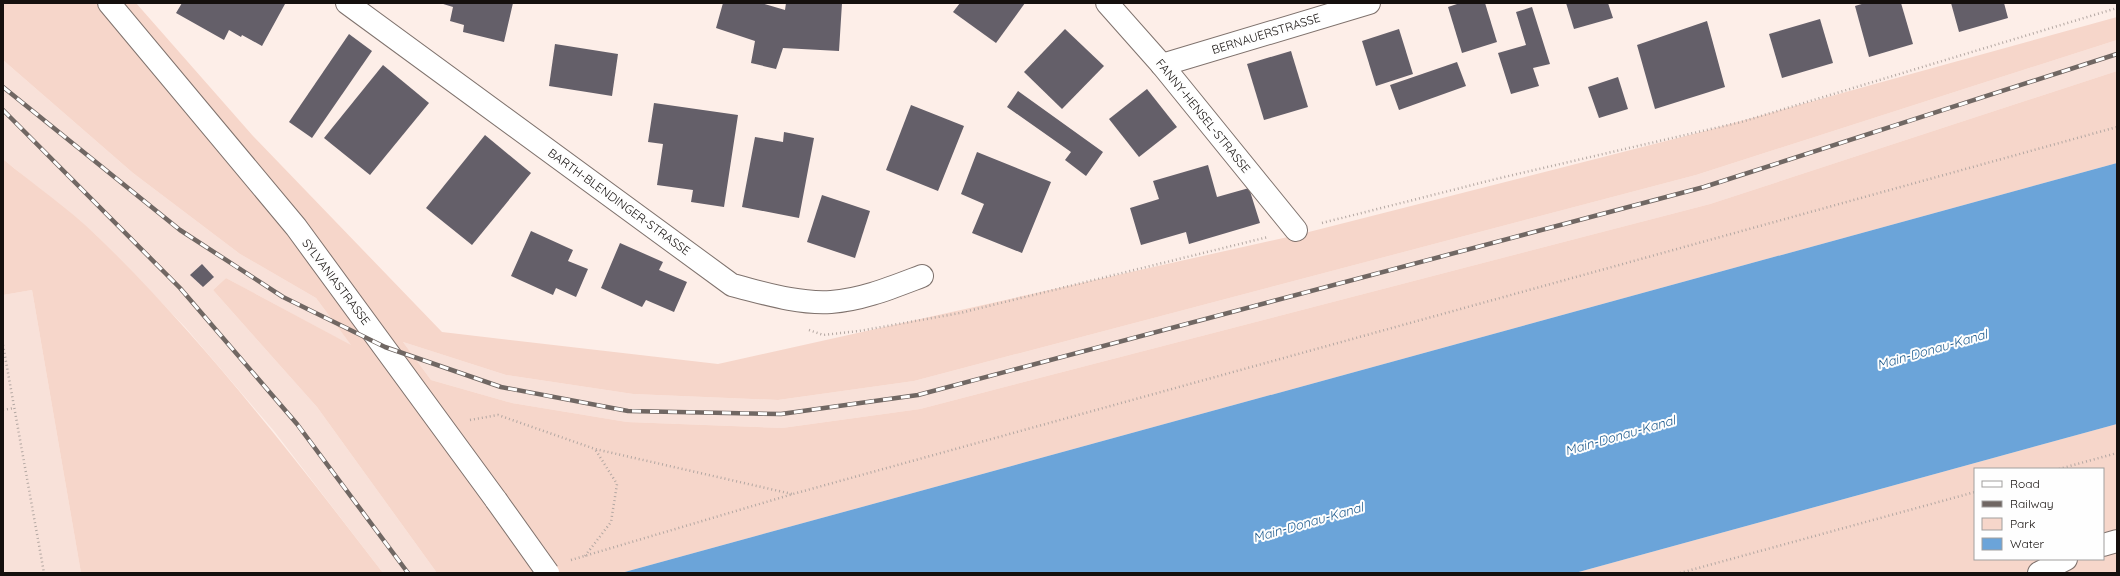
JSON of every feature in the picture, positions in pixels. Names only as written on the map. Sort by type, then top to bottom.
[{"type":"street","name":"SYLVANIASTRASSE","points":[[109,3],[296,227],[496,500],[556,568]]},
{"type":"street","name":"BARTH-BLENDINGER-STRASSE","points":[[347,3],[732,285],[786,299],[831,302],[878,292],[922,276]]},
{"type":"street","name":"FANNY-HENSEL-STRASSE","points":[[1107,3],[1162,65],[1296,230]]},
{"type":"street","name":"BERNAUERSTRASSE","points":[[1162,65],[1369,3]]},
{"type":"street","points":[[2104,545],[2117,541]]},
{"type":"street","points":[[2039,573],[2064,560]]},
{"type":"path","points":[[786,299],[802,326],[823,335],[859,331],[960,313],[1500,178],[1741,122],[2117,8]]},
{"type":"path","points":[[556,568],[584,556],[793,494],[2117,127]]},
{"type":"path","points":[[3,345],[44,573]]},
{"type":"path","points":[[3,410],[14,408]]},
{"type":"path","points":[[498,415],[595,449],[793,494]]},
{"type":"path","points":[[584,556],[612,522],[617,484],[595,449]]},
{"type":"path","points":[[2062,468],[2117,453]]},
{"type":"path","points":[[1680,573],[1974,492]]},
{"type":"shaded area","points":[[2117,40],[2117,71],[1710,204],[920,409],[782,428],[627,422],[512,403],[431,380],[403,342],[506,375],[633,394],[778,400],[914,381],[1696,175]]},
{"type":"shaded area","points":[[3,60],[133,173],[240,254],[316,298],[352,346],[226,278],[213,290],[317,407],[437,573],[383,573],[274,431],[185,327],[96,235],[3,159]]},
{"type":"shaded area","points":[[32,290],[81,573],[3,573],[3,295]]},
{"type":"green space","points":[[3,3],[136,3],[253,136],[442,332],[718,364],[1297,235],[1705,131],[2117,17],[2117,40],[1696,175],[914,381],[778,400],[633,394],[506,375],[403,342],[431,380],[512,403],[627,422],[782,428],[920,409],[1710,204],[2117,71],[2117,163],[621,573],[437,573],[317,407],[213,290],[226,278],[351,345],[316,298],[240,254],[133,173],[3,60]]},
{"type":"green space","points":[[3,159],[63,206],[97,236],[174,316],[281,442],[383,573],[81,573],[32,290],[3,295]]},
{"type":"green space","points":[[2117,424],[2117,573],[1575,573]]},
{"type":"water","name":"Main-Donau-Kanal","points":[[2117,163],[2117,424],[1575,573],[621,573]]},
{"type":"building","points":[[182,3],[285,4],[262,46],[229,30],[224,40],[176,13]]},
{"type":"building","points":[[440,3],[513,3],[504,42],[463,32],[464,25],[450,21],[453,7]]},
{"type":"building","points":[[723,3],[761,3],[785,10],[786,3],[842,3],[839,51],[783,48],[776,69],[751,63],[755,41],[716,28]]},
{"type":"building","points":[[960,3],[1025,3],[996,43],[953,12]]},
{"type":"building","points":[[1460,3],[1485,3],[1497,42],[1462,53],[1448,7]]},
{"type":"building","points":[[1566,3],[1608,3],[1613,18],[1574,29]]},
{"type":"building","points":[[1865,3],[1901,3],[1913,44],[1869,57],[1855,6]]},
{"type":"building","points":[[1951,3],[2004,3],[2008,18],[1959,32]]},
{"type":"building","points":[[1532,7],[1550,64],[1533,68],[1539,86],[1511,94],[1498,53],[1526,45],[1516,12]]},
{"type":"building","points":[[1820,19],[1833,63],[1782,78],[1769,34]]},
{"type":"building","points":[[1707,21],[1725,87],[1655,109],[1637,45]]},
{"type":"building","points":[[1065,29],[1104,66],[1062,109],[1024,72]]},
{"type":"building","points":[[1399,29],[1413,74],[1376,86],[1362,41]]},
{"type":"building","points":[[349,34],[372,51],[312,138],[289,122]]},
{"type":"building","points":[[555,44],[618,54],[612,96],[549,86]]},
{"type":"building","points":[[1291,51],[1308,107],[1264,120],[1247,64]]},
{"type":"building","points":[[1457,62],[1466,86],[1399,110],[1390,85]]},
{"type":"building","points":[[383,65],[429,103],[370,175],[324,138]]},
{"type":"building","points":[[1618,77],[1628,109],[1599,118],[1588,87]]},
{"type":"building","points":[[1147,89],[1177,127],[1139,157],[1109,119]]},
{"type":"building","points":[[1018,91],[1103,152],[1086,176],[1065,160],[1071,152],[1007,107]]},
{"type":"building","points":[[654,103],[738,115],[724,207],[691,202],[693,190],[657,185],[663,144],[648,142]]},
{"type":"building","points":[[911,105],[964,126],[938,191],[886,170]]},
{"type":"building","points":[[784,132],[814,138],[799,218],[742,207],[755,137],[783,142]]},
{"type":"building","points":[[485,135],[531,173],[472,245],[426,208]]},
{"type":"building","points":[[977,152],[1051,182],[1022,253],[972,233],[984,204],[961,194]]},
{"type":"building","points":[[1208,165],[1217,197],[1249,188],[1260,223],[1189,244],[1186,232],[1141,245],[1130,208],[1159,199],[1153,181]]},
{"type":"building","points":[[822,195],[870,211],[855,258],[807,242]]},
{"type":"building","points":[[531,231],[573,250],[568,261],[588,269],[576,297],[556,288],[553,295],[511,276]]},
{"type":"building","points":[[620,243],[663,262],[659,270],[687,282],[674,312],[646,300],[642,307],[601,288]]},
{"type":"building","points":[[202,264],[214,277],[203,287],[190,275]]},
{"type":"railway","points":[[3,87],[180,230],[283,297],[385,347],[501,387],[628,411],[781,414],[918,395],[1704,187],[2117,54]]},
{"type":"railway","points":[[3,110],[180,288],[297,424],[408,573]]}]
